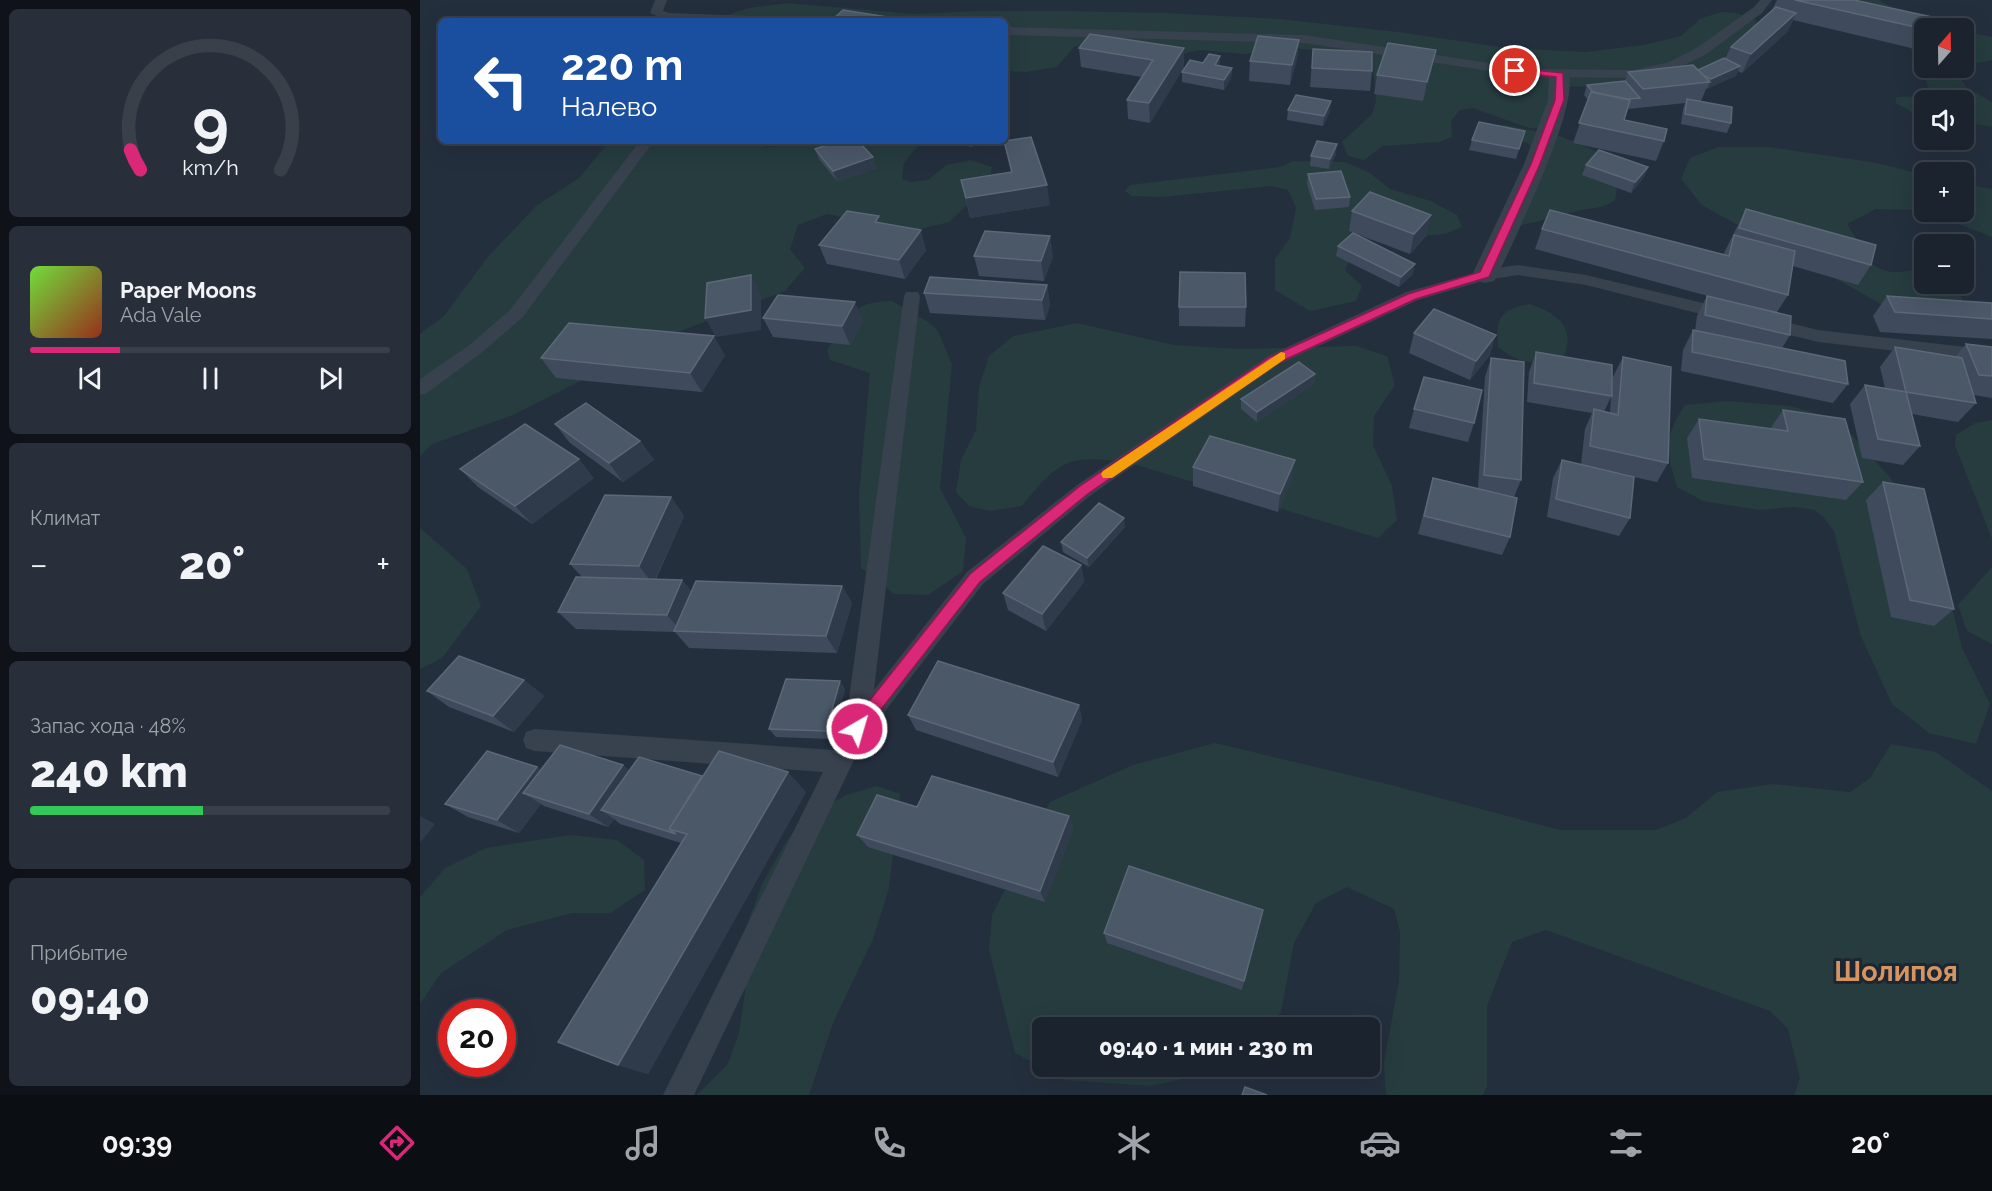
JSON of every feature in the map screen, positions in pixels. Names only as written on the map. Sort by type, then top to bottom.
[{"type":"street","points":[[1485,275],[1536,164],[1559,100],[1560,75]]},
{"type":"lane","points":[[661,0],[656,13],[667,16],[703,18]]},
{"type":"lane","points":[[1008,31],[1304,39],[1489,67],[1560,75],[1634,74],[1673,65],[1700,52],[1758,10],[1766,0]]},
{"type":"lane","points":[[420,388],[474,350],[516,314],[645,144]]},
{"type":"lane","points":[[678,1095],[857,729],[975,578],[1084,490],[1274,360],[1412,296],[1485,275],[1518,270],[1586,280],[1818,336],[1992,356]]},
{"type":"lane","points":[[857,729],[912,296]]},
{"type":"lane","points":[[535,740],[840,762]]},
{"type":"green space","points":[[1813,0],[1879,0],[1894,9],[1923,18],[1914,18],[1914,51],[1877,23]]},
{"type":"green space","points":[[786,3],[914,14],[1064,11],[1280,19],[1398,32],[1507,48],[1586,52],[1643,45],[1681,36],[1700,19],[1721,12],[1736,13],[1756,20],[1756,28],[1714,64],[1678,79],[1639,85],[1561,87],[1547,128],[1529,128],[1473,108],[1460,110],[1451,121],[1452,137],[1440,142],[1383,146],[1364,160],[1348,156],[1342,142],[1372,114],[1376,101],[1373,65],[1354,55],[1278,46],[1243,54],[1201,50],[1178,57],[1090,43],[1074,47],[1057,67],[1026,72],[1008,71],[1008,18],[724,18],[735,12]]},
{"type":"green space","points":[[1974,33],[1992,37],[1992,60],[1974,64]]},
{"type":"green space","points":[[1925,78],[1961,78],[1971,90],[1926,90],[1928,87]]},
{"type":"green space","points":[[1974,92],[1992,102],[1992,127],[1974,124]]},
{"type":"green space","points":[[1914,96],[1914,112],[1896,103],[1896,97]]},
{"type":"green space","points":[[1506,125],[1559,136],[1621,161],[1615,200],[1601,207],[1520,225],[1544,158],[1527,143],[1500,133],[1493,126]]},
{"type":"green space","points":[[607,144],[748,144],[769,147],[796,144],[920,144],[904,163],[902,179],[911,182],[928,180],[946,165],[971,160],[992,167],[989,185],[949,222],[916,230],[827,214],[798,225],[790,249],[805,268],[785,291],[673,334],[513,415],[432,444],[420,456],[420,334],[444,316],[487,258],[536,206],[579,178]]},
{"type":"green space","points":[[1718,147],[1769,147],[1877,163],[1914,172],[1914,210],[1876,209],[1847,224],[1861,246],[1862,258],[1886,271],[1914,271],[1914,294],[1959,294],[1963,300],[1950,311],[1918,311],[1881,304],[1702,205],[1681,179],[1690,158]]},
{"type":"green space","points":[[1293,161],[1345,162],[1370,173],[1390,189],[1431,201],[1457,215],[1462,227],[1445,234],[1359,241],[1345,270],[1362,286],[1356,301],[1310,311],[1275,290],[1275,259],[1290,238],[1296,208],[1288,190],[1272,186],[1161,197],[1131,196],[1125,191],[1130,185],[1280,167]]},
{"type":"green space","points":[[1974,186],[1992,189],[1992,237],[1954,222],[1974,222]]},
{"type":"green space","points":[[892,301],[928,322],[938,331],[952,364],[940,488],[966,538],[963,571],[928,595],[894,594],[861,568],[859,496],[870,373],[830,360],[827,350],[846,320],[858,308],[867,304]]},
{"type":"green space","points":[[1530,304],[1549,312],[1562,323],[1567,337],[1564,357],[1529,362],[1514,358],[1498,347],[1498,329],[1502,317],[1512,309]]},
{"type":"green space","points":[[1077,323],[1174,345],[1240,349],[1356,346],[1387,356],[1395,385],[1374,416],[1373,445],[1392,486],[1397,520],[1378,538],[1130,463],[1093,459],[1068,463],[1057,469],[1046,478],[1022,506],[990,511],[969,506],[956,492],[961,460],[976,430],[979,387],[989,356],[1013,336]]},
{"type":"green space","points":[[1727,401],[1790,406],[1837,419],[1889,476],[1918,516],[1945,579],[1962,648],[1990,704],[1976,744],[1929,733],[1892,704],[1860,634],[1834,531],[1815,510],[1794,507],[1759,510],[1703,501],[1677,487],[1669,445],[1670,436],[1678,417],[1685,405]]},
{"type":"green space","points":[[1992,420],[1992,539],[1955,445],[1956,435],[1975,423]]},
{"type":"green space","points":[[420,528],[467,569],[481,606],[442,658],[420,669]]},
{"type":"green space","points":[[1992,567],[1992,644],[1967,631],[1958,605]]},
{"type":"green space","points":[[1215,743],[1391,785],[1560,830],[1656,830],[1686,818],[1717,792],[1773,784],[1850,792],[1870,778],[1891,744],[1936,752],[1992,791],[1992,1095],[1794,1095],[1800,1078],[1788,1029],[1770,1011],[1546,930],[1512,942],[1487,1006],[1487,1086],[1483,1095],[1386,1095],[1384,1062],[1399,981],[1400,932],[1394,909],[1347,887],[1316,903],[1294,943],[1281,1012],[1276,1017],[1032,1017],[1032,1062],[1015,1053],[989,950],[992,915],[1050,802],[1133,765]]},
{"type":"green space","points":[[877,786],[900,794],[889,888],[873,939],[833,1023],[809,1095],[697,1095],[728,1064],[739,1033],[745,992],[744,933],[762,884],[787,840],[803,820],[846,795]]},
{"type":"green space","points":[[570,835],[617,840],[644,860],[645,890],[610,913],[572,913],[507,930],[441,973],[420,1004],[420,897],[445,868],[486,848]]},
{"type":"green space","points":[[1059,1077],[1193,1077],[1150,1086],[1065,1080]]},
{"type":"building","points":[[1795,0],[1854,0],[1937,18],[1914,18],[1914,27]]},
{"type":"building","points":[[1776,7],[1796,13],[1751,54],[1731,47]]},
{"type":"building","points":[[843,10],[894,18],[834,18]]},
{"type":"building","points":[[1090,34],[1184,48],[1149,103],[1127,100],[1153,60],[1079,48]]},
{"type":"building","points":[[1258,36],[1299,40],[1292,65],[1250,61]]},
{"type":"building","points":[[1388,43],[1436,50],[1427,82],[1377,75]]},
{"type":"building","points":[[1313,49],[1372,52],[1372,71],[1312,68]]},
{"type":"building","points":[[1209,54],[1220,56],[1215,65],[1232,68],[1224,80],[1182,72],[1190,60],[1203,63]]},
{"type":"building","points":[[1724,58],[1740,66],[1711,79],[1698,70]]},
{"type":"building","points":[[1693,65],[1710,82],[1643,89],[1628,72]]},
{"type":"building","points":[[1625,81],[1640,98],[1627,99],[1593,92],[1587,85]]},
{"type":"building","points":[[1591,92],[1630,100],[1624,120],[1667,129],[1664,141],[1579,123]]},
{"type":"building","points":[[1296,95],[1331,101],[1324,116],[1288,110]]},
{"type":"building","points":[[1687,99],[1732,107],[1731,123],[1685,114]]},
{"type":"building","points":[[1479,122],[1525,131],[1519,149],[1472,140]]},
{"type":"building","points":[[1031,137],[1047,185],[966,198],[961,180],[1012,172],[1005,144],[1008,144],[1008,140]]},
{"type":"building","points":[[1317,141],[1337,144],[1330,159],[1311,156]]},
{"type":"building","points":[[831,144],[861,144],[873,157],[833,171],[815,149]]},
{"type":"building","points":[[1599,150],[1648,167],[1635,182],[1586,165]]},
{"type":"building","points":[[1341,171],[1350,197],[1316,199],[1308,174]]},
{"type":"building","points":[[1370,192],[1431,215],[1414,234],[1352,211]]},
{"type":"building","points":[[1746,209],[1876,245],[1871,265],[1739,228]]},
{"type":"building","points":[[1550,210],[1729,256],[1734,235],[1795,251],[1788,295],[1542,229]]},
{"type":"building","points":[[847,211],[879,216],[875,222],[921,230],[899,260],[819,245]]},
{"type":"building","points":[[985,231],[1050,236],[1041,261],[974,256]]},
{"type":"building","points":[[1353,233],[1415,264],[1401,277],[1338,246]]},
{"type":"building","points":[[1180,272],[1245,273],[1246,307],[1179,307]]},
{"type":"building","points":[[751,275],[751,310],[705,318],[707,283]]},
{"type":"building","points":[[930,277],[1047,285],[1042,300],[924,293]]},
{"type":"building","points":[[778,295],[855,302],[842,326],[763,318]]},
{"type":"building","points":[[1707,296],[1791,316],[1790,335],[1705,315]]},
{"type":"building","points":[[1887,296],[1992,303],[1992,319],[1895,312]]},
{"type":"building","points":[[1434,309],[1496,335],[1476,361],[1414,333]]},
{"type":"building","points":[[569,323],[714,336],[690,373],[541,358]]},
{"type":"building","points":[[1693,330],[1845,361],[1848,384],[1692,352]]},
{"type":"building","points":[[1966,344],[1992,347],[1992,376],[1979,375]]},
{"type":"building","points":[[1895,347],[1962,358],[1976,403],[1906,392]]},
{"type":"building","points":[[1536,352],[1612,365],[1612,396],[1534,383]]},
{"type":"building","points":[[1623,357],[1671,367],[1668,463],[1590,446],[1594,409],[1618,415]]},
{"type":"building","points":[[1491,358],[1524,362],[1521,480],[1484,475]]},
{"type":"building","points":[[1299,362],[1315,374],[1257,412],[1241,399]]},
{"type":"building","points":[[1424,377],[1482,390],[1474,423],[1414,409]]},
{"type":"building","points":[[1865,385],[1906,392],[1920,446],[1878,439]]},
{"type":"building","points":[[586,403],[640,441],[609,463],[555,424]]},
{"type":"building","points":[[1783,410],[1845,419],[1863,482],[1704,459],[1699,419],[1788,431]]},
{"type":"building","points":[[525,424],[579,459],[515,506],[460,469]]},
{"type":"building","points":[[1210,436],[1295,460],[1280,494],[1193,467]]},
{"type":"building","points":[[1562,460],[1634,477],[1630,518],[1556,499]]},
{"type":"building","points":[[1433,478],[1517,498],[1510,537],[1424,516]]},
{"type":"building","points":[[1883,482],[1924,489],[1954,609],[1910,600]]},
{"type":"building","points":[[605,495],[671,497],[639,566],[570,564]]},
{"type":"building","points":[[1099,503],[1124,518],[1087,558],[1061,542]]},
{"type":"building","points":[[1043,546],[1081,565],[1042,614],[1003,593]]},
{"type":"building","points":[[576,577],[682,580],[667,615],[558,612]]},
{"type":"building","points":[[696,581],[842,586],[826,636],[674,631]]},
{"type":"building","points":[[459,656],[524,680],[493,716],[427,691]]},
{"type":"building","points":[[938,661],[1079,705],[1053,762],[908,715]]},
{"type":"building","points":[[786,679],[840,681],[826,731],[769,729]]},
{"type":"building","points":[[560,745],[623,765],[589,814],[523,793]]},
{"type":"building","points":[[487,751],[537,767],[497,820],[445,804]]},
{"type":"building","points":[[719,751],[788,772],[618,1065],[558,1042],[687,834],[669,829]]},
{"type":"building","points":[[639,757],[702,776],[669,829],[676,834],[601,810]]},
{"type":"building","points":[[932,776],[1069,816],[1040,891],[857,835],[877,795],[917,807]]},
{"type":"building","points":[[1129,866],[1263,910],[1244,981],[1104,933]]},
{"type":"building","points":[[1245,1087],[1267,1095],[1242,1095]]},
{"type":"slow traffic","points":[[1107,474],[1281,356]]},
{"type":"district","name":"Шолипоя","points":[[1896,972]]},
{"type":"route","points":[[857,729],[975,578],[1084,490],[1274,360],[1412,296],[1485,275],[1536,164],[1559,100],[1560,75],[1515,71]]}]
